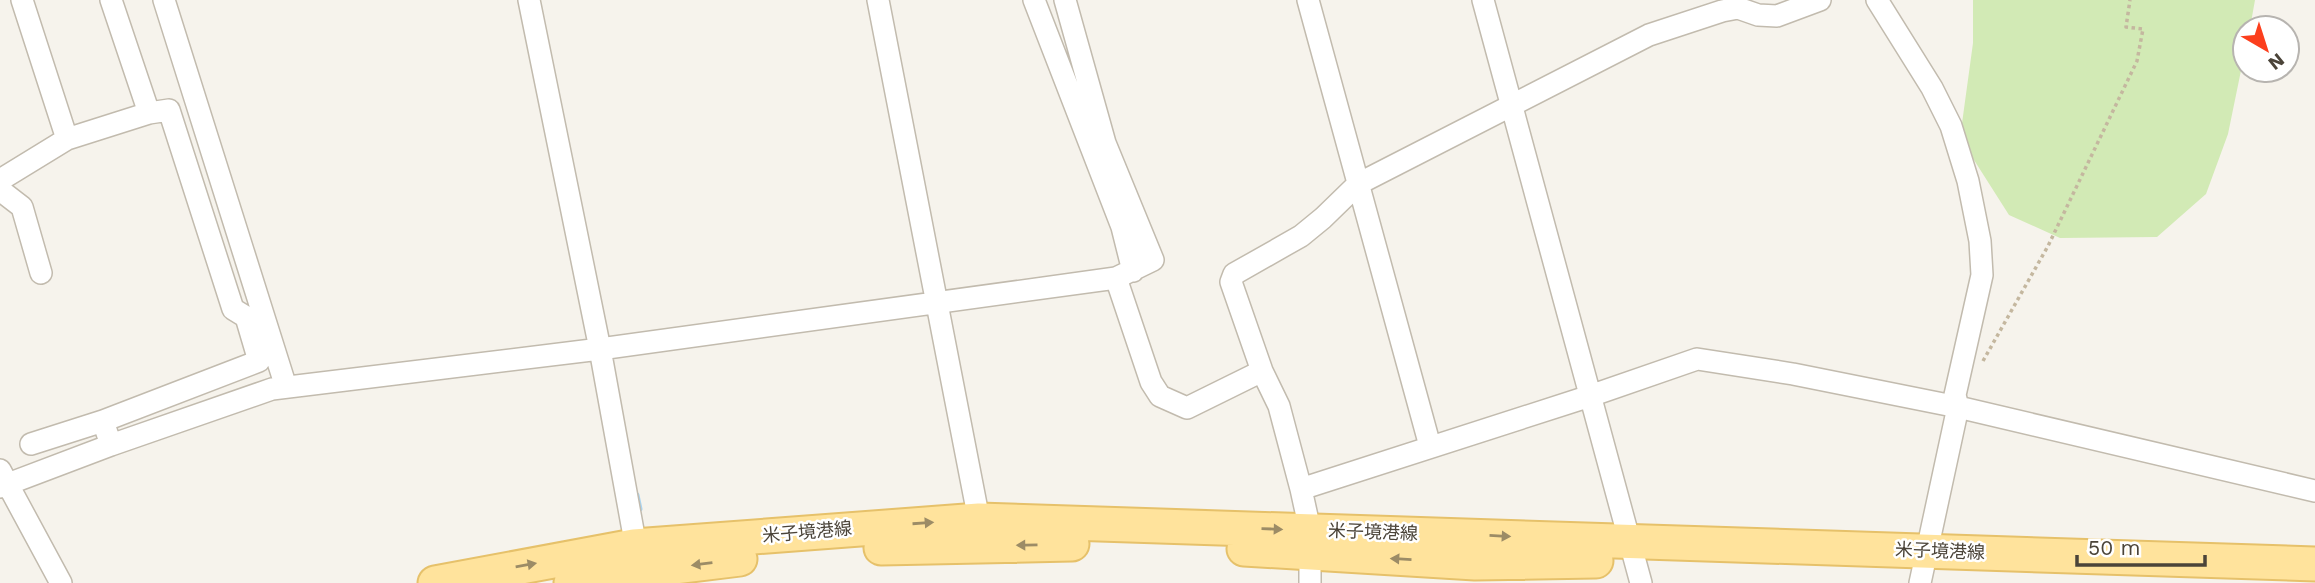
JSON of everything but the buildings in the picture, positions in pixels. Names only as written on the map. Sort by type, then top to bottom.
[{"type":"main road","name":"米子境港線","points":[[571,583],[640,567],[979,520],[1310,556]]},
{"type":"main road","name":"米子境港線","points":[[435,583],[866,548],[1165,543],[1310,556],[1924,569],[2203,583]]},
{"type":"main road","name":"米子境港線","points":[[1924,569],[2315,564]]},
{"type":"street","points":[[22,0],[67,139]]},
{"type":"street","points":[[111,0],[149,113]]},
{"type":"street","points":[[164,0],[286,387]]},
{"type":"street","points":[[529,0],[600,349],[640,567]]},
{"type":"street","points":[[878,0],[979,520]]},
{"type":"street","points":[[61,583],[2,480],[272,389],[600,349],[936,303],[1124,274],[1153,260],[1098,145],[1034,0]]},
{"type":"street","points":[[1065,0],[1098,145]]},
{"type":"street","points":[[1308,0],[1430,446]]},
{"type":"street","points":[[1483,0],[1635,563]]},
{"type":"street","points":[[1310,556],[1301,489],[1279,407],[1262,371],[1231,282],[1234,274],[1301,236],[1358,184],[1649,35],[1722,11],[1738,8],[1758,15],[1777,16],[1820,0]]},
{"type":"street","points":[[1877,0],[1932,88],[1951,127],[1968,181],[1980,241],[1982,275],[1955,395],[1958,407],[1924,569]]},
{"type":"street","points":[[0,180],[67,139],[149,113],[169,110],[233,309],[246,317],[259,361],[103,421],[31,444]]},
{"type":"street","points":[[0,190],[22,207],[41,273]]},
{"type":"street","points":[[1124,274],[1151,382],[1160,396],[1187,408],[1262,371]]},
{"type":"street","points":[[1301,489],[1697,359],[1793,374],[1958,407],[2315,491]]},
{"type":"street","points":[[103,421],[111,445]]},
{"type":"path","points":[[1977,372],[2048,246],[2137,61],[2143,29],[2126,27],[2130,0]]},
{"type":"green space","points":[[1973,0],[2255,0],[2252,14],[2231,14],[2231,84],[2238,84],[2228,134],[2206,194],[2157,237],[2060,238],[2009,215],[1960,138],[1973,43]]},
{"type":"waterway","points":[[637,495],[640,509]]}]
